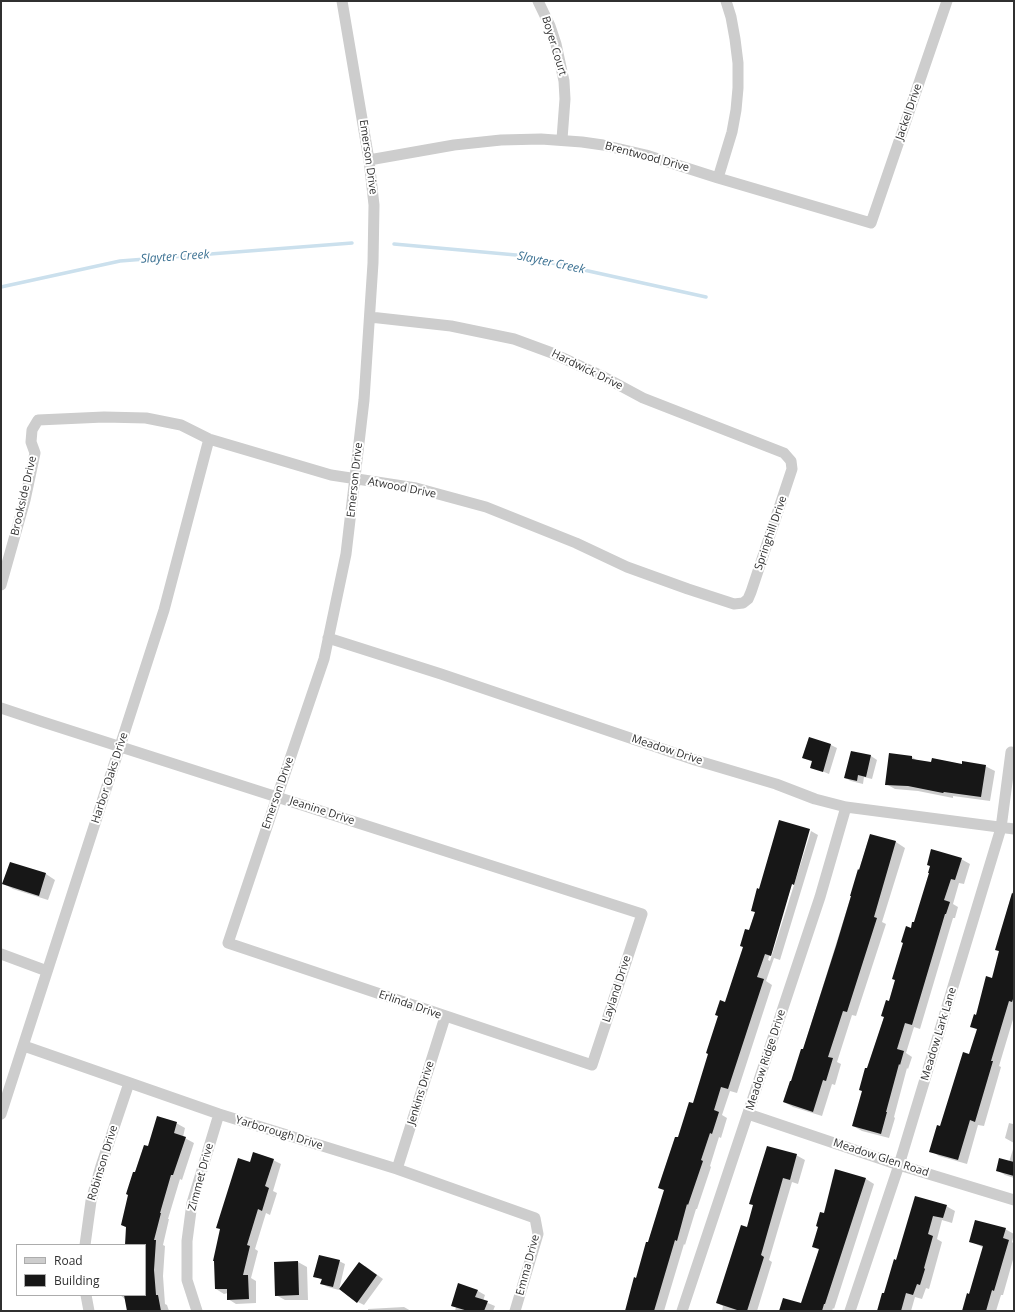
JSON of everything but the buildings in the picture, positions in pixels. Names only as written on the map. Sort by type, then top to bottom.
[{"type":"street","name":"Emerson Drive","points":[[228,943],[324,658],[346,554],[364,400],[370,317],[374,219],[372,181],[369,160],[342,1]]},
{"type":"street","name":"Boyer Court","points":[[538,1],[550,26],[556,44],[564,81],[565,99],[562,140]]},
{"type":"street","points":[[718,178],[732,132],[738,88],[735,39],[726,1]]},
{"type":"street","name":"Jackel Drive","points":[[871,224],[947,1]]},
{"type":"street","name":"Brentwood Drive","points":[[369,160],[476,142],[521,139],[562,140],[603,145],[646,155],[871,224]]},
{"type":"street","name":"Hardwick Drive","points":[[370,317],[451,326],[514,339],[552,353],[643,398],[776,448],[784,453],[791,461]]},
{"type":"street","name":"Atwood Drive","points":[[51,419],[104,417],[146,418],[181,425],[210,439],[331,474],[416,488],[486,507],[576,543],[627,567],[724,601],[734,604],[743,603]]},
{"type":"street","name":"Brookside Drive","points":[[1,585],[25,500],[35,453],[31,442],[32,430],[38,420],[51,419]]},
{"type":"street","name":"Harbor Oaks Drive","points":[[1,1114],[164,610],[210,439]]},
{"type":"street","name":"Springhill Drive","points":[[743,603],[751,592],[792,469],[791,461]]},
{"type":"street","name":"Meadow Drive","points":[[328,638],[441,674],[695,760],[776,784],[815,799],[846,807],[1014,830]]},
{"type":"street","name":"Jeanine Drive","points":[[1,708],[642,914]]},
{"type":"street","name":"Meadow Lark Lane","points":[[850,1311],[899,1165],[1001,828],[1011,752]]},
{"type":"street","name":"Meadow Ridge Drive","points":[[682,1311],[820,897],[846,807]]},
{"type":"street","name":"Layland Drive","points":[[592,1065],[642,914]]},
{"type":"street","name":"Erlinda Drive","points":[[228,943],[445,1017],[592,1065]]},
{"type":"street","points":[[1,954],[47,971]]},
{"type":"street","name":"Jenkins Drive","points":[[397,1169],[445,1017]]},
{"type":"street","name":"Yarborough Drive","points":[[24,1046],[219,1114],[397,1169],[536,1218]]},
{"type":"street","name":"Robinson Drive","points":[[85,1244],[91,1201],[101,1166],[129,1083]]},
{"type":"street","name":"Zimmet Drive","points":[[197,1311],[187,1280],[187,1241],[192,1203],[219,1114]]},
{"type":"street","name":"Meadow Glen Road","points":[[748,1114],[899,1165],[1014,1200]]},
{"type":"street","name":"Emma Drive","points":[[515,1311],[538,1234],[536,1218]]},
{"type":"street","points":[[86,1296],[89,1311]]},
{"type":"waterway","name":"Slayter Creek","points":[[1,287],[120,261],[352,243]]},
{"type":"waterway","name":"Slayter Creek","points":[[394,244],[516,255],[706,297]]}]
